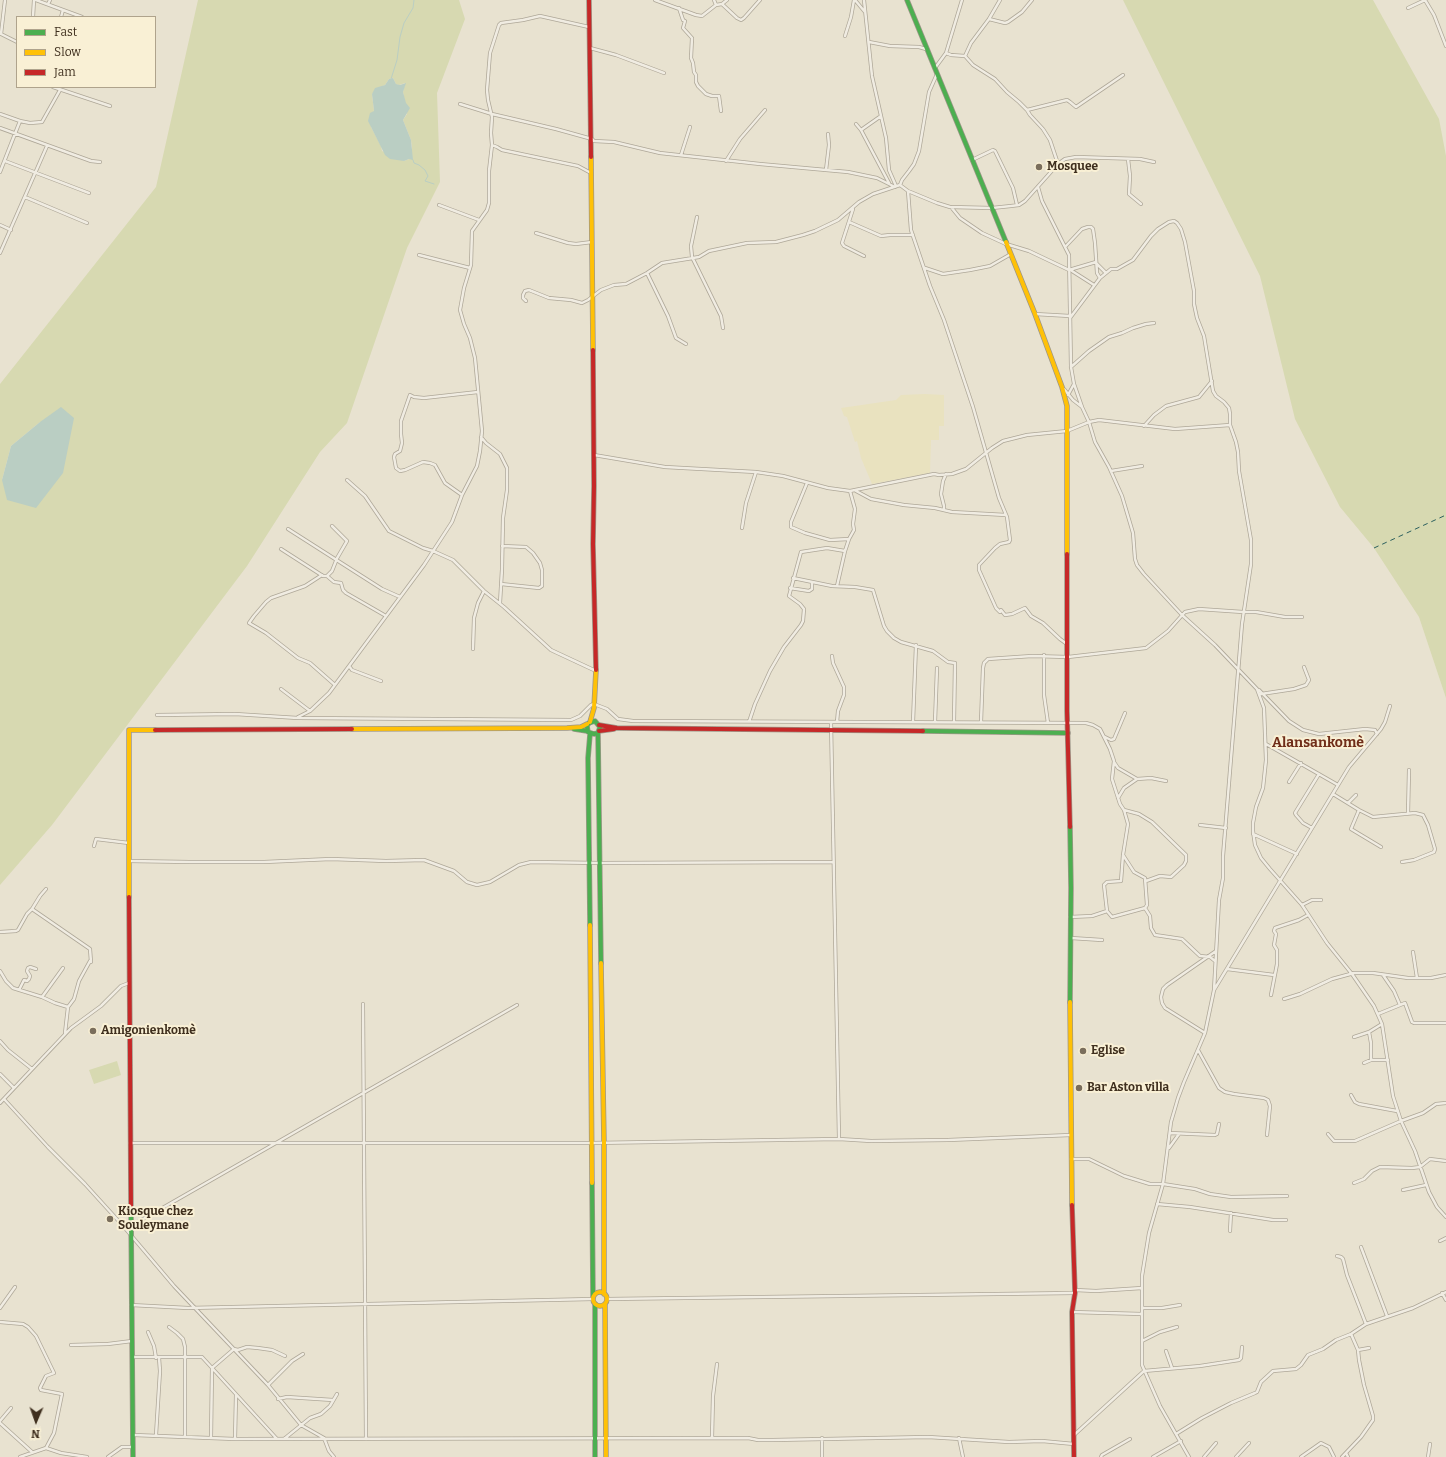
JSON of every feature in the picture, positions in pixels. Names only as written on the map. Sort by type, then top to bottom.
[{"type":"street","points":[[5,0],[1,34],[16,42]]},
{"type":"street","points":[[33,16],[35,0],[79,16]]},
{"type":"street","points":[[48,4],[50,0]]},
{"type":"street","points":[[590,0],[589,27],[592,138],[596,671],[594,706],[588,732],[588,758],[593,1298],[595,1304],[595,1457]]},
{"type":"street","points":[[655,0],[702,16],[716,5],[722,4],[727,0]]},
{"type":"street","points":[[714,0],[716,5]]},
{"type":"street","points":[[722,4],[741,20],[760,0]]},
{"type":"street","points":[[854,0],[865,12]]},
{"type":"street","points":[[845,36],[851,17],[854,0]]},
{"type":"street","points":[[864,0],[872,76],[886,138],[889,170],[897,186]]},
{"type":"street","points":[[907,0],[1035,314],[1062,387],[1067,406],[1067,723],[1070,917],[1071,1159],[1075,1291],[1072,1312],[1074,1457]]},
{"type":"street","points":[[934,68],[946,53],[962,0]]},
{"type":"street","points":[[966,56],[971,43],[989,19],[1000,0]]},
{"type":"street","points":[[989,19],[1006,23],[1022,12],[1032,0]]},
{"type":"street","points":[[1408,8],[1424,0],[1434,15],[1446,46]]},
{"type":"street","points":[[679,8],[683,20],[685,20],[683,28],[692,38],[691,58],[696,75],[696,82],[706,94],[719,96],[721,111]]},
{"type":"street","points":[[61,16],[63,10]]},
{"type":"street","points":[[298,718],[310,711],[329,693],[433,551],[452,522],[462,495],[477,466],[482,431],[475,358],[472,343],[460,310],[464,288],[470,268],[472,231],[487,210],[489,203],[492,114],[487,95],[490,53],[500,24],[544,16],[589,27]]},
{"type":"street","points":[[869,42],[890,46],[919,47],[926,49]]},
{"type":"street","points":[[590,48],[616,55],[664,73]]},
{"type":"street","points":[[946,53],[951,55],[966,56],[973,65],[995,79],[1007,92],[1020,102],[1043,129],[1050,140],[1058,164]]},
{"type":"street","points":[[526,301],[523,298],[523,295],[525,291],[529,290],[554,299],[571,300],[582,303],[601,290],[614,285],[626,284],[647,273],[662,262],[699,257],[709,251],[746,243],[776,242],[815,231],[838,220],[859,202],[873,194],[897,186],[909,171],[919,151],[929,92],[937,74]]},
{"type":"street","points":[[1027,110],[1067,100],[1076,107],[1123,75]]},
{"type":"street","points":[[55,88],[110,106]]},
{"type":"street","points":[[67,92],[69,88]]},
{"type":"street","points":[[0,114],[30,123],[42,122],[60,90]]},
{"type":"street","points":[[460,104],[492,114],[592,138],[594,140],[614,142],[660,153],[864,175],[897,186],[937,203],[950,206],[992,208],[1017,205],[1025,201],[1065,158],[1140,158],[1154,162]]},
{"type":"street","points":[[726,160],[740,139],[765,110]]},
{"type":"street","points":[[862,130],[881,116]]},
{"type":"street","points":[[0,172],[20,121]]},
{"type":"street","points":[[856,124],[862,130],[889,183]]},
{"type":"street","points":[[681,155],[690,127]]},
{"type":"street","points":[[0,128],[91,161],[100,162]]},
{"type":"street","points":[[826,170],[829,145],[828,134]]},
{"type":"street","points":[[492,145],[502,150],[578,166],[592,173]]},
{"type":"street","points":[[0,253],[47,146]]},
{"type":"street","points":[[972,160],[993,150],[995,151],[1013,188],[1017,205]]},
{"type":"street","points":[[1128,158],[1130,176],[1129,194],[1141,204]]},
{"type":"street","points":[[4,161],[89,193]]},
{"type":"street","points":[[1038,187],[1042,201],[1069,254],[1071,367],[1074,384],[1095,442],[1122,496],[1133,533],[1135,559],[1137,565],[1182,615],[1215,645],[1252,682],[1261,694],[1289,720],[1303,730],[1319,734],[1365,729],[1374,730],[1377,735]]},
{"type":"street","points":[[908,191],[909,225],[930,286],[944,320],[973,407],[999,498],[1006,516],[1010,540],[1009,542],[1000,544],[995,548],[982,562],[979,568],[996,608],[1000,612],[1001,610],[1005,615],[1025,608],[1031,616],[1043,623],[1060,639],[1068,644]]},
{"type":"street","points":[[25,197],[87,223]]},
{"type":"street","points":[[439,205],[479,220]]},
{"type":"street","points":[[950,206],[960,218],[982,233],[1006,244],[1029,251],[1070,270],[1094,285]]},
{"type":"street","points":[[853,208],[842,241],[843,245],[864,256]]},
{"type":"street","points":[[697,217],[691,246],[692,257],[721,316],[723,328]]},
{"type":"street","points":[[1070,317],[1100,278],[1112,268],[1119,269],[1133,260],[1158,229],[1170,222],[1174,221],[1177,223],[1183,236],[1194,291],[1194,304],[1197,318],[1204,336],[1213,391],[1216,396],[1229,408],[1230,425],[1237,447],[1239,471],[1251,540],[1251,564],[1243,612],[1223,856],[1223,878],[1219,900],[1214,990],[1206,1033],[1178,1098],[1170,1133],[1163,1184],[1146,1246],[1142,1288],[1142,1364],[1160,1406],[1189,1457]]},
{"type":"street","points":[[848,222],[881,236],[913,235]]},
{"type":"street","points":[[0,225],[10,230]]},
{"type":"street","points":[[1066,246],[1082,229],[1088,227],[1093,229],[1097,273],[1100,278]]},
{"type":"street","points":[[536,233],[568,243],[576,244],[592,242]]},
{"type":"street","points":[[925,268],[943,274],[970,270],[990,266],[1011,254]]},
{"type":"street","points":[[419,255],[470,268]]},
{"type":"street","points":[[1070,270],[1096,263]]},
{"type":"street","points":[[1096,263],[1106,273]]},
{"type":"street","points":[[647,273],[668,316],[676,338],[686,344]]},
{"type":"street","points":[[1035,314],[1070,317]]},
{"type":"street","points":[[1071,367],[1089,351],[1109,337],[1146,324],[1154,323]]},
{"type":"street","points":[[1144,426],[1154,415],[1166,406],[1199,396],[1212,381]]},
{"type":"street","points":[[1068,395],[1074,384]]},
{"type":"street","points":[[1062,387],[1068,395],[1082,407]]},
{"type":"street","points":[[462,495],[445,483],[435,465],[423,462],[406,470],[400,471],[395,466],[394,456],[400,451],[402,443],[400,434],[401,421],[410,395],[424,398],[478,392]]},
{"type":"street","points":[[594,455],[665,467],[756,472],[783,476],[807,483],[850,492],[934,474],[946,474],[966,469],[986,452],[1003,441],[1041,433],[1067,431],[1089,422],[1099,420],[1174,429],[1230,425]]},
{"type":"street","points":[[481,437],[500,454],[507,468],[507,490],[503,518],[500,603]]},
{"type":"street","points":[[1111,472],[1142,466]]},
{"type":"street","points":[[742,528],[746,503],[756,472]]},
{"type":"street","points":[[944,510],[941,494],[942,481],[946,474]]},
{"type":"street","points":[[347,480],[365,496],[389,531],[422,548],[453,560],[484,591],[500,603],[551,650],[596,671]]},
{"type":"street","points":[[807,483],[791,522],[791,527],[805,533],[830,540],[849,539]]},
{"type":"street","points":[[855,491],[871,499],[944,510],[1006,516]]},
{"type":"street","points":[[837,586],[845,551],[854,530],[854,503],[850,492]]},
{"type":"street","points":[[327,576],[332,571],[347,540],[332,526]]},
{"type":"street","points":[[288,529],[382,589],[400,597]]},
{"type":"street","points":[[501,584],[539,588],[542,586],[542,570],[540,563],[533,553],[526,547],[502,546]]},
{"type":"street","points":[[748,722],[770,671],[784,647],[803,621],[804,609],[800,604],[789,598],[790,588],[800,553],[803,550],[827,548],[845,551]]},
{"type":"street","points":[[281,549],[322,575],[327,576],[332,581],[341,583],[343,590],[386,616]]},
{"type":"street","points":[[322,575],[306,586],[271,598],[249,623],[266,633],[298,658],[310,663],[335,685]]},
{"type":"street","points":[[793,578],[812,583],[873,590],[884,626],[894,638],[901,642],[933,651],[948,662],[955,663],[954,722]]},
{"type":"street","points":[[790,588],[811,590],[812,583]]},
{"type":"street","points":[[473,649],[474,618],[478,603],[484,591]]},
{"type":"street","points":[[981,722],[984,663],[988,659],[1044,655],[1068,657],[1146,648],[1168,631],[1185,612],[1199,609],[1256,612],[1285,617],[1302,617]]},
{"type":"street","points":[[913,722],[916,645]]},
{"type":"street","points":[[1044,655],[1044,695],[1048,723]]},
{"type":"street","points":[[832,656],[833,663],[844,688],[844,695],[838,711],[837,722]]},
{"type":"street","points":[[349,666],[352,670],[381,681]]},
{"type":"street","points":[[1261,694],[1306,685],[1309,680],[1304,667]]},
{"type":"street","points":[[935,722],[937,668]]},
{"type":"street","points":[[281,689],[310,711]]},
{"type":"street","points":[[1261,694],[1264,708],[1266,760],[1264,780],[1254,815],[1253,834],[1255,845],[1261,858],[1302,905],[1327,943],[1352,974],[1374,1006],[1382,1024],[1393,1096],[1397,1111],[1415,1151],[1426,1186],[1433,1200],[1446,1217]]},
{"type":"street","points":[[157,715],[235,714],[298,718],[571,720],[580,716],[591,705],[607,710],[618,719],[633,721],[1067,723],[1093,725],[1100,729],[1118,768],[1137,779]]},
{"type":"street","points":[[594,706],[598,724],[599,739],[604,1143],[604,1294],[607,1299]]},
{"type":"street","points":[[1214,990],[1349,767],[1377,735],[1385,722],[1390,706]]},
{"type":"street","points":[[1104,737],[1111,740],[1114,739],[1125,713]]},
{"type":"street","points":[[831,722],[839,1139]]},
{"type":"street","points":[[134,1457],[133,1341],[131,1305],[129,730],[567,728],[589,723],[617,728],[1068,733]]},
{"type":"street","points":[[567,728],[594,734],[617,728]]},
{"type":"street","points":[[1266,744],[1338,785]]},
{"type":"street","points":[[1114,761],[1111,776],[1128,824],[1123,855],[1121,881],[1108,882],[1104,885],[1107,911],[1114,917],[1145,908],[1148,903],[1146,881],[1144,876],[1134,872],[1123,855]]},
{"type":"street","points":[[1289,782],[1301,763]]},
{"type":"street","points":[[1408,770],[1408,814]]},
{"type":"street","points":[[1312,828],[1303,823],[1295,812],[1319,774]]},
{"type":"street","points":[[1118,798],[1124,788],[1137,779],[1151,778],[1166,781]]},
{"type":"street","points":[[1333,794],[1373,817],[1408,814],[1423,815],[1435,851],[1430,855],[1402,862]]},
{"type":"street","points":[[1348,803],[1356,795]]},
{"type":"street","points":[[1124,810],[1139,814],[1152,822],[1186,855],[1184,865],[1171,877],[1160,876],[1146,881]]},
{"type":"street","points":[[1359,810],[1351,829],[1381,847]]},
{"type":"street","points":[[1200,825],[1226,828]]},
{"type":"street","points":[[1253,834],[1297,854]]},
{"type":"street","points":[[94,846],[96,839],[129,843]]},
{"type":"street","points":[[129,861],[264,862],[331,859],[386,861],[424,860],[454,871],[467,882],[477,885],[490,882],[519,865],[531,862],[833,862]]},
{"type":"street","points":[[0,932],[16,931],[46,889]]},
{"type":"street","points":[[1302,905],[1312,900],[1322,900]]},
{"type":"street","points":[[1145,908],[1150,916],[1151,928],[1156,935],[1182,939],[1200,956],[1210,957],[1215,962]]},
{"type":"street","points":[[32,909],[90,949],[91,962],[90,961],[79,981],[74,999],[68,1007],[65,1034]]},
{"type":"street","points":[[1070,917],[1092,916],[1107,911]]},
{"type":"street","points":[[1271,994],[1277,964],[1277,950],[1274,945],[1276,934],[1274,930],[1275,928],[1304,918],[1308,914]]},
{"type":"street","points":[[1070,938],[1102,940]]},
{"type":"street","points":[[1206,1033],[1164,1008],[1161,997],[1163,989],[1166,985],[1216,951]]},
{"type":"street","points":[[1412,952],[1416,978]]},
{"type":"street","points":[[19,990],[24,980],[27,981],[30,979],[27,971],[28,968],[30,967],[36,969]]},
{"type":"street","points":[[42,997],[63,968]]},
{"type":"street","points":[[1226,969],[1274,975]]},
{"type":"street","points":[[0,971],[6,981],[13,988],[68,1007]]},
{"type":"street","points":[[1284,999],[1300,994],[1332,979],[1352,974],[1383,974],[1396,977],[1416,978],[1446,976]]},
{"type":"street","points":[[1383,974],[1394,991],[1400,1006]]},
{"type":"street","points":[[0,1103],[77,1022],[106,1002],[121,986],[130,983]]},
{"type":"street","points":[[1378,1014],[1405,1003],[1412,1022],[1414,1023],[1446,1022]]},
{"type":"street","points":[[363,1004],[366,1439]]},
{"type":"street","points":[[131,1226],[517,1005]]},
{"type":"street","points":[[1354,1037],[1369,1032],[1382,1024]]},
{"type":"street","points":[[1369,1032],[1371,1043],[1371,1060]]},
{"type":"street","points":[[0,1041],[8,1050],[32,1069]]},
{"type":"street","points":[[1198,1050],[1219,1088],[1225,1092],[1264,1098],[1268,1100],[1270,1106],[1267,1135]]},
{"type":"street","points":[[1364,1063],[1371,1060],[1388,1060]]},
{"type":"street","points":[[0,1074],[14,1088]]},
{"type":"street","points":[[1351,1095],[1355,1102],[1359,1104],[1397,1111]]},
{"type":"street","points":[[4,1099],[48,1147],[85,1184],[174,1286],[268,1385],[301,1425],[324,1438],[329,1451],[334,1457]]},
{"type":"street","points":[[1328,1134],[1334,1141],[1355,1141],[1423,1113],[1436,1104],[1446,1103]]},
{"type":"street","points":[[1170,1133],[1215,1135],[1217,1134],[1219,1124]]},
{"type":"street","points":[[1168,1149],[1179,1134]]},
{"type":"street","points":[[130,1143],[604,1143],[839,1139],[871,1141],[948,1140],[1072,1135]]},
{"type":"street","points":[[1071,1159],[1089,1159],[1105,1168],[1142,1182],[1163,1184],[1228,1196],[1287,1196]]},
{"type":"street","points":[[1354,1183],[1364,1179],[1372,1171],[1380,1168],[1420,1167],[1430,1159],[1446,1160]]},
{"type":"street","points":[[1403,1190],[1426,1186]]},
{"type":"street","points":[[1157,1204],[1273,1220],[1286,1220]]},
{"type":"street","points":[[1230,1231],[1231,1213]]},
{"type":"street","points":[[1440,1241],[1446,1238]]},
{"type":"street","points":[[1361,1247],[1387,1316]]},
{"type":"street","points":[[1337,1256],[1342,1257],[1343,1259],[1347,1275],[1366,1324]]},
{"type":"street","points":[[0,1308],[15,1287]]},
{"type":"street","points":[[607,1299],[1096,1291],[1142,1288]]},
{"type":"street","points":[[1176,1434],[1231,1403],[1255,1394],[1261,1382],[1273,1371],[1296,1369],[1308,1355],[1323,1349],[1336,1340],[1351,1334],[1366,1324],[1413,1308],[1446,1292]]},
{"type":"street","points":[[131,1305],[195,1307],[365,1305],[593,1298],[597,1293],[604,1294]]},
{"type":"street","points":[[1442,1293],[1446,1300]]},
{"type":"street","points":[[606,1457],[605,1304],[607,1299]]},
{"type":"street","points":[[595,1304],[600,1306],[605,1304]]},
{"type":"street","points":[[1142,1308],[1162,1308],[1180,1305]]},
{"type":"street","points":[[1072,1312],[1142,1314]]},
{"type":"street","points":[[0,1322],[23,1324],[28,1326],[36,1336],[54,1373],[46,1376],[40,1390],[62,1394],[54,1433],[46,1448]]},
{"type":"street","points":[[169,1327],[183,1339],[185,1357],[185,1437]]},
{"type":"street","points":[[1142,1341],[1160,1332],[1177,1327]]},
{"type":"street","points":[[148,1332],[154,1346],[160,1371],[156,1435]]},
{"type":"street","points":[[1342,1457],[1361,1437],[1373,1420],[1363,1382],[1358,1350],[1351,1334]]},
{"type":"street","points":[[71,1345],[108,1344],[133,1341]]},
{"type":"street","points":[[211,1438],[212,1368],[234,1349],[238,1350],[247,1347],[268,1349],[284,1356]]},
{"type":"street","points":[[1074,1435],[1144,1371],[1200,1366],[1239,1360],[1242,1358],[1242,1348]]},
{"type":"street","points":[[1358,1350],[1369,1348]]},
{"type":"street","points":[[1166,1351],[1172,1368]]},
{"type":"street","points":[[268,1385],[292,1361],[303,1354]]},
{"type":"street","points":[[133,1357],[202,1357],[277,1439]]},
{"type":"street","points":[[712,1438],[713,1396],[717,1364]]},
{"type":"street","points":[[284,1439],[310,1418],[321,1414],[330,1406],[337,1394]]},
{"type":"street","points":[[235,1439],[236,1395]]},
{"type":"street","points":[[278,1399],[287,1397],[333,1400]]},
{"type":"street","points":[[11,1408],[0,1422],[32,1452]]},
{"type":"street","points":[[134,1435],[235,1439],[748,1438],[773,1440],[928,1437],[1009,1442],[1042,1441],[1074,1444]]},
{"type":"street","points":[[822,1438],[822,1457]]},
{"type":"street","points":[[960,1438],[963,1457]]},
{"type":"street","points":[[1101,1457],[1102,1455],[1130,1440]]},
{"type":"street","points":[[1153,1457],[1181,1441]]},
{"type":"street","points":[[1204,1457],[1216,1443]]},
{"type":"street","points":[[1236,1457],[1249,1443]]},
{"type":"street","points":[[1302,1457],[1321,1443],[1326,1445],[1334,1457]]},
{"type":"street","points":[[1428,1457],[1430,1444]]},
{"type":"street","points":[[108,1457],[122,1447],[133,1447]]},
{"type":"street","points":[[20,1457],[46,1448],[86,1457]]},
{"type":"street","points":[[1346,1453],[1348,1457]]},
{"type":"shaded area","points":[[393,78],[396,84],[400,85],[406,83],[403,92],[406,103],[410,108],[403,120],[411,140],[413,160],[409,159],[404,161],[390,159],[385,155],[368,121],[370,113],[374,111],[372,94],[375,88],[385,85],[389,79]]},
{"type":"shaded area","points":[[901,395],[944,395],[944,426],[939,426],[939,440],[931,440],[930,473],[872,484],[861,458],[857,441],[855,442],[847,417],[844,416],[841,408],[896,400]]},
{"type":"shaded area","points":[[61,407],[74,418],[63,473],[36,508],[7,500],[2,480],[11,446]]},
{"type":"green space","points":[[198,0],[459,0],[465,19],[437,93],[440,182],[407,248],[347,423],[320,452],[247,566],[52,825],[0,885],[0,384],[156,187]],"holes":[[[393,78],[396,84],[399,85],[405,83],[403,92],[407,114],[403,120],[411,140],[412,147],[409,159],[404,161],[382,151],[371,127],[374,111],[372,94],[378,88],[385,85],[389,79]],[[40,422],[2,480],[11,446]]]},
{"type":"green space","points":[[1123,0],[1373,0],[1439,119],[1446,156],[1446,698],[1419,617],[1374,548],[1340,507],[1295,419],[1260,276]]},
{"type":"green space","points":[[117,1061],[121,1075],[94,1084],[89,1070]]},
{"type":"waterway","points":[[391,79],[397,60],[400,37],[404,23],[413,8],[414,0]]},
{"type":"waterway","points":[[413,160],[414,163],[425,170],[428,176],[425,181],[434,184]]},
{"type":"ferry route","points":[[1374,548],[1446,515]]},
{"type":"traffic: fast","points":[[907,0],[1006,242]]},
{"type":"traffic: fast","points":[[598,733],[594,734],[588,732],[587,726],[589,723],[595,721],[600,727],[598,733],[601,963]]},
{"type":"traffic: fast","points":[[574,729],[587,731]]},
{"type":"traffic: fast","points":[[923,731],[1068,733]]},
{"type":"traffic: fast","points":[[590,734],[588,758],[590,925]]},
{"type":"traffic: fast","points":[[1070,827],[1070,1002]]},
{"type":"traffic: fast","points":[[592,1183],[593,1297]]},
{"type":"traffic: fast","points":[[131,1210],[133,1457]]},
{"type":"traffic: fast","points":[[595,1304],[595,1457]]},
{"type":"traffic: slow","points":[[591,157],[593,350]]},
{"type":"traffic: slow","points":[[1006,242],[1035,314],[1062,387],[1067,406],[1067,554]]},
{"type":"traffic: slow","points":[[590,722],[594,708],[596,670]]},
{"type":"traffic: slow","points":[[352,729],[567,728],[581,727],[587,724]]},
{"type":"traffic: slow","points":[[129,897],[129,730],[155,730]]},
{"type":"traffic: slow","points":[[590,925],[592,1183]]},
{"type":"traffic: slow","points":[[601,963],[604,1143],[604,1294]]},
{"type":"traffic: slow","points":[[1070,1002],[1072,1205]]},
{"type":"traffic: slow","points":[[600,1292],[605,1294],[607,1299],[605,1304],[600,1306],[595,1304],[593,1299],[595,1294],[600,1292]]},
{"type":"traffic: slow","points":[[605,1304],[606,1457]]},
{"type":"traffic: jam","points":[[589,0],[591,157]]},
{"type":"traffic: jam","points":[[593,350],[593,544],[596,670]]},
{"type":"traffic: jam","points":[[1067,554],[1067,711],[1070,827]]},
{"type":"traffic: jam","points":[[599,725],[617,728],[923,731]]},
{"type":"traffic: jam","points":[[155,730],[352,729]]},
{"type":"traffic: jam","points":[[599,731],[614,729]]},
{"type":"traffic: jam","points":[[129,897],[131,1210]]},
{"type":"traffic: jam","points":[[1072,1205],[1075,1293],[1072,1312],[1074,1457]]},
{"type":"place","name":"Mosquee","points":[[1039,167]]},
{"type":"place","name":"Amigonienkomè","points":[[93,1031]]},
{"type":"place","name":"Eglise","points":[[1083,1051]]},
{"type":"place","name":"Bar Aston villa","points":[[1079,1088]]},
{"type":"place","name":"Kiosque chez Souleymane","points":[[110,1219]]},
{"type":"district","name":"Alansankomè","points":[[1318,743]]}]
